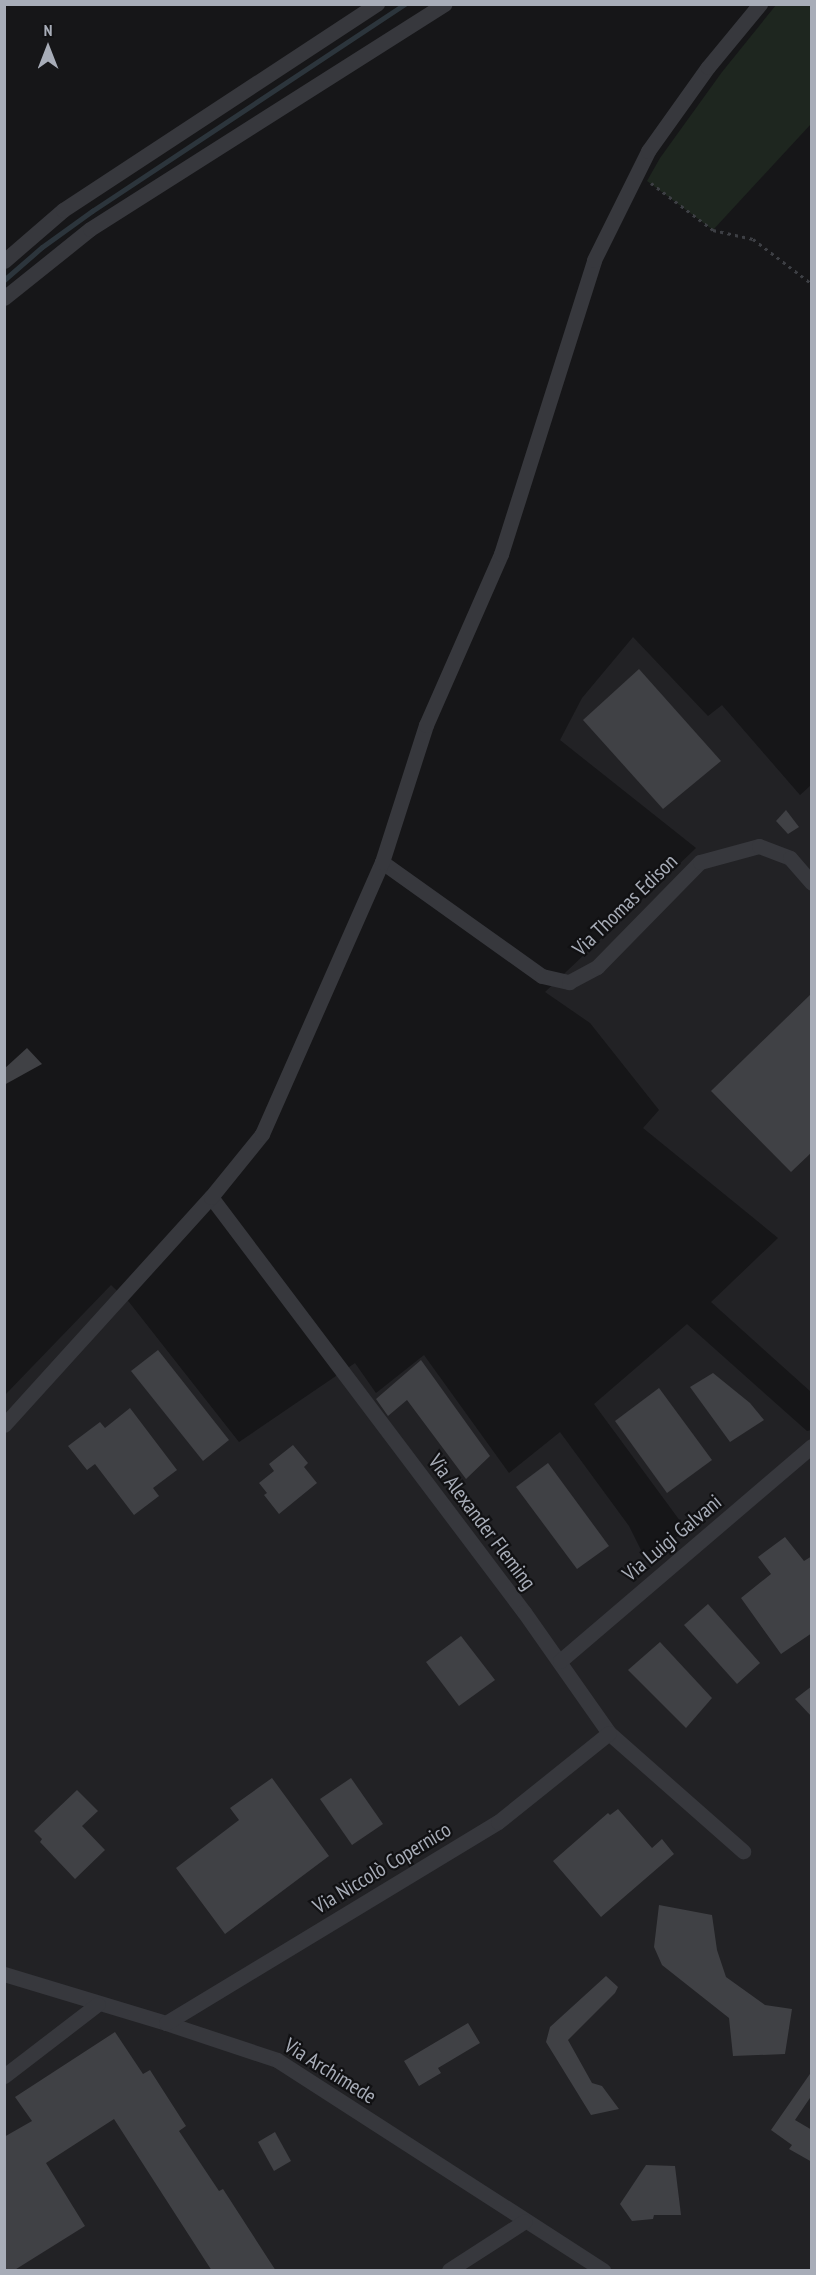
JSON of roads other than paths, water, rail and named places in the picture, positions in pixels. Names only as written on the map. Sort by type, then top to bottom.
[{"type":"street","points":[[4,261],[63,210],[377,4]]},
{"type":"street","points":[[4,298],[90,229],[445,4]]},
{"type":"street","points":[[4,1425],[211,1197],[262,1134],[382,862],[426,725],[501,554],[594,260],[648,151],[708,67],[760,4]]},
{"type":"street","name":"Via Thomas Edison","points":[[382,862],[543,976],[569,982],[597,967],[700,862],[759,846],[790,858],[812,882]]},
{"type":"street","name":"Via Alexander Fleming","points":[[211,1197],[560,1661],[609,1733],[743,1851]]},
{"type":"street","name":"Via Luigi Galvani","points":[[560,1661],[812,1446]]},
{"type":"street","name":"Via Niccolò Copernico","points":[[166,2023],[498,1822],[609,1733]]},
{"type":"street","name":"Via Archimede","points":[[4,1974],[166,2023],[277,2060],[603,2271]]},
{"type":"street","points":[[4,2076],[98,2004]]},
{"type":"street","points":[[449,2271],[525,2221]]},
{"type":"waterway","points":[[4,280],[42,247],[92,211],[405,4]]}]
